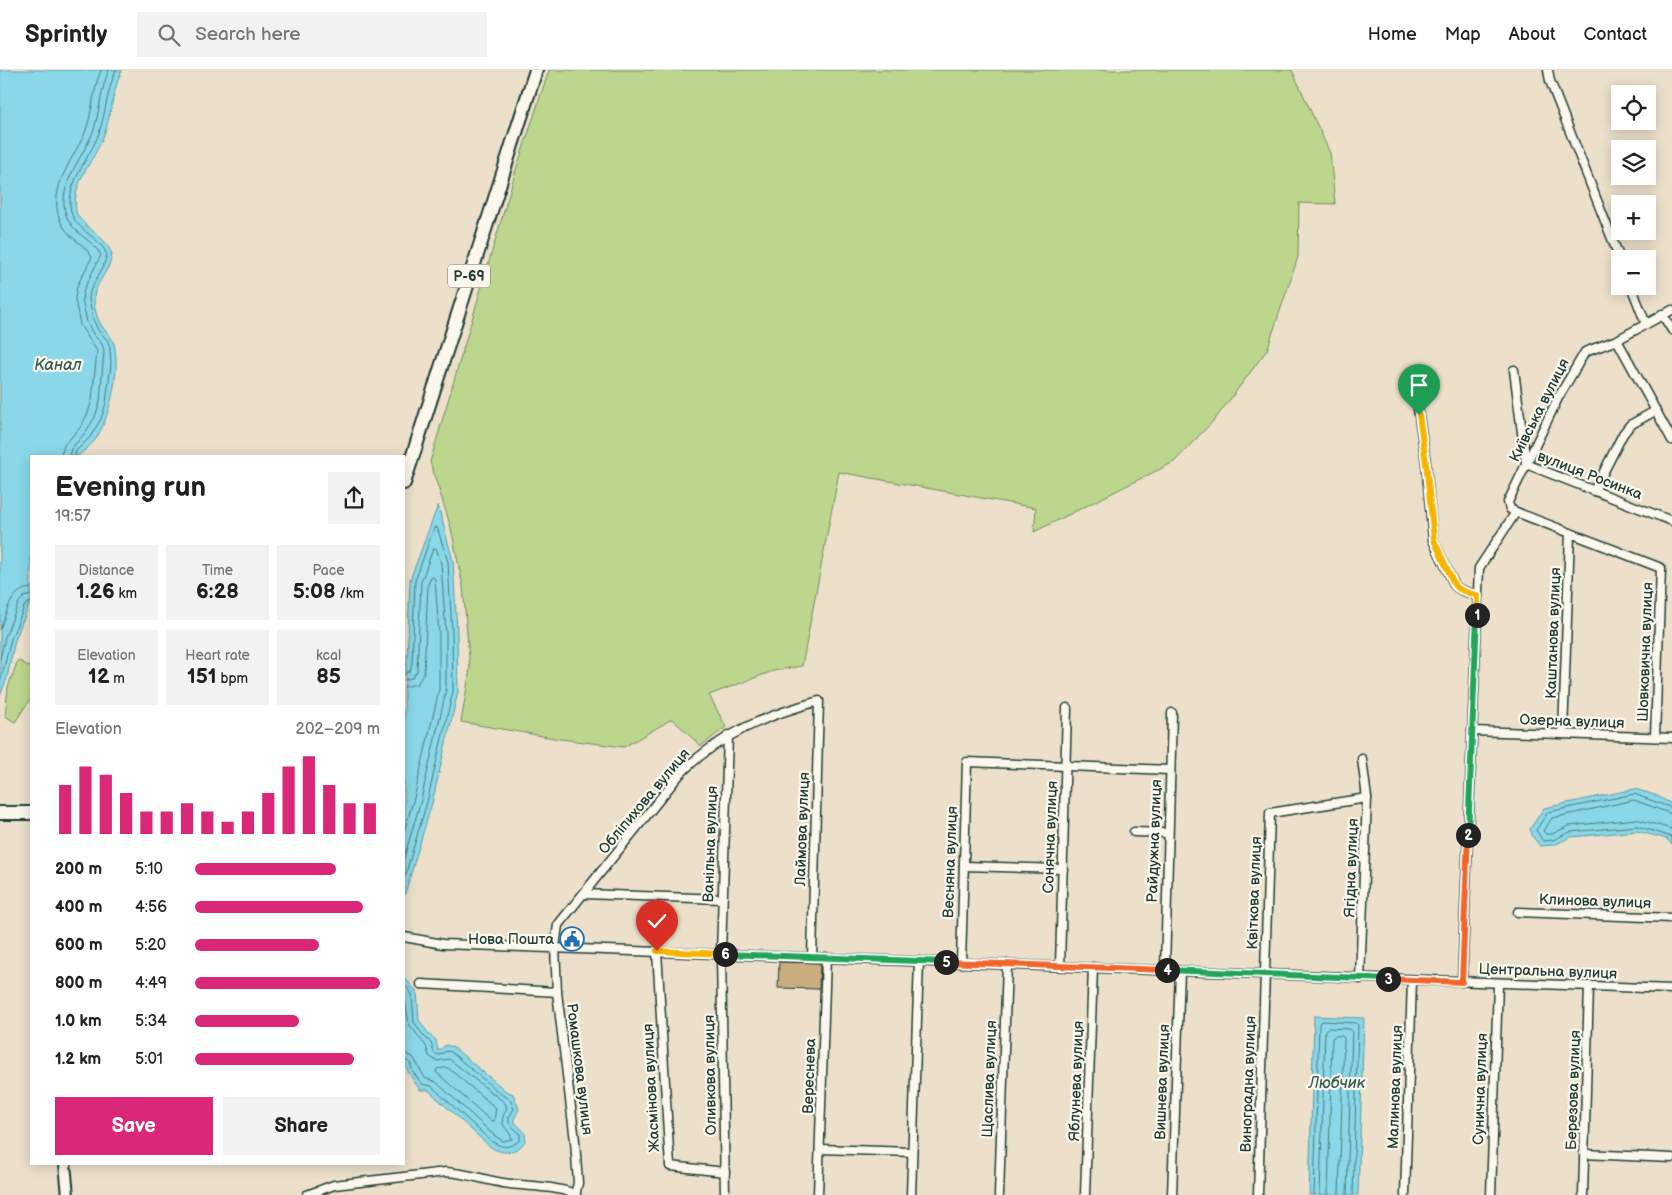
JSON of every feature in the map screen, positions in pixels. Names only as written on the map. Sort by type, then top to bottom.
[{"type":"main road","name":"Р-69","points":[[405,480],[536,70]]},
{"type":"main road","points":[[0,813],[30,813]]},
{"type":"street","points":[[1548,70],[1550,81],[1616,250]]},
{"type":"street","points":[[1635,295],[1646,324]]},
{"type":"street","name":"Київська вулиця","points":[[1516,512],[1510,509],[1508,502],[1562,391],[1585,352],[1617,340],[1672,310]]},
{"type":"street","points":[[1662,314],[1672,330]]},
{"type":"street","points":[[1617,340],[1672,440]]},
{"type":"street","points":[[1514,370],[1526,464]]},
{"type":"street","points":[[1418,409],[1434,540],[1455,586],[1478,596]]},
{"type":"street","points":[[1594,492],[1623,434],[1630,425],[1655,411]]},
{"type":"street","name":"вулиця Росинка","points":[[1526,464],[1672,521]]},
{"type":"street","points":[[1462,982],[1479,568],[1516,512],[1570,533]]},
{"type":"street","name":"Шовковична вулиця","points":[[1570,533],[1661,568],[1656,737]]},
{"type":"street","name":"Каштанова вулиця","points":[[1563,734],[1570,533]]},
{"type":"street","name":"Обліпихова вулиця","points":[[555,947],[558,925],[680,774],[696,758],[728,735],[773,716],[819,701]]},
{"type":"street","name":"Лаймова вулиця","points":[[812,957],[819,701]]},
{"type":"street","name":"Сонячна вулиця","points":[[1060,966],[1067,708]]},
{"type":"street","name":"Райдужна вулиця","points":[[1165,970],[1172,713]]},
{"type":"street","name":"Озерна вулиця","points":[[1472,731],[1672,738]]},
{"type":"street","name":"Ванільна вулиця","points":[[721,954],[728,735]]},
{"type":"street","name":"Ягідна вулиця","points":[[1360,978],[1368,798],[1362,759]]},
{"type":"street","name":"Весняна вулиця","points":[[961,963],[967,762],[1065,766]]},
{"type":"street","points":[[1065,766],[1170,770]]},
{"type":"street","name":"Квіткова вулиця","points":[[1264,974],[1270,813],[1368,798]]},
{"type":"street","points":[[1134,832],[1168,833]]},
{"type":"street","points":[[964,866],[1063,869]]},
{"type":"street","points":[[584,894],[722,899]]},
{"type":"street","name":"Клинова вулиця","points":[[1518,912],[1672,918]]},
{"type":"street","name":"Центральна вулиця","points":[[405,937],[443,944],[1672,989]]},
{"type":"street","name":"Ромашкова вулиця","points":[[555,947],[557,992],[575,1141],[578,1183],[576,1194]]},
{"type":"street","name":"Жасмінова вулиця","points":[[657,951],[670,1166],[725,1172]]},
{"type":"street","name":"Оливкова вулиця","points":[[721,954],[726,1195]]},
{"type":"street","name":"Вереснева","points":[[818,1195],[826,957]]},
{"type":"street","points":[[911,1195],[919,961]]},
{"type":"street","name":"Щаслива вулиця","points":[[999,1195],[1007,964]]},
{"type":"street","name":"Яблунева вулиця","points":[[1085,1195],[1093,967]]},
{"type":"street","name":"Вишнева вулиця","points":[[1172,1195],[1180,971]]},
{"type":"street","name":"Виноградна вулиця","points":[[1258,1195],[1264,974]]},
{"type":"street","name":"Малинова вулиця","points":[[1405,1195],[1412,980]]},
{"type":"street","points":[[421,984],[557,992]]},
{"type":"street","name":"Сунична вулиця","points":[[1491,1195],[1498,984]]},
{"type":"street","name":"Березова вулиця","points":[[1583,1195],[1590,986]]},
{"type":"street","points":[[820,1149],[912,1152]]},
{"type":"street","points":[[1584,1154],[1672,1158]]},
{"type":"street","points":[[65,1165],[68,1195]]},
{"type":"street","points":[[307,1195],[334,1185],[446,1172],[462,1173],[490,1181],[515,1185],[557,1187],[576,1194]]},
{"type":"green space","points":[[549,70],[1292,70],[1330,153],[1335,204],[1299,203],[1298,257],[1267,350],[1216,418],[1174,462],[1034,532],[1036,508],[839,472],[802,666],[773,671],[709,695],[726,727],[701,746],[672,719],[624,747],[560,739],[461,722],[470,669],[463,586],[450,524],[430,462],[516,170]]},
{"type":"green space","points":[[18,660],[30,667],[30,700],[15,722],[5,716],[8,687]]},
{"type":"water","name":"Канал","points":[[0,70],[122,70],[116,86],[106,129],[99,146],[84,172],[75,201],[78,217],[99,236],[112,255],[111,261],[94,294],[94,300],[98,319],[112,339],[115,352],[116,364],[113,392],[110,406],[100,431],[95,440],[79,455],[30,455],[30,602],[15,640],[7,678],[0,696]]},
{"type":"water","points":[[438,505],[453,561],[458,692],[432,803],[405,894],[405,679],[410,580]]},
{"type":"water","points":[[1635,789],[1655,795],[1672,804],[1672,845],[1667,839],[1637,831],[1571,837],[1554,845],[1540,846],[1533,837],[1530,829],[1544,808]]},
{"type":"water","points":[[405,978],[417,992],[419,1020],[428,1033],[436,1040],[438,1051],[446,1045],[453,1047],[506,1091],[513,1094],[519,1109],[514,1122],[525,1134],[524,1143],[512,1151],[503,1152],[496,1150],[488,1145],[428,1090],[420,1090],[409,1074],[405,1064]]},
{"type":"water","name":"Любчик","points":[[1314,1016],[1364,1018],[1358,1195],[1309,1195]]},
{"type":"building","points":[[779,962],[820,963],[819,989],[778,988]]},
{"type":"place","name":"Нова Пошта","points":[[572,939]]},
{"type":"route","points":[[657,951],[1462,982],[1478,596],[1469,594],[1455,586],[1434,540],[1419,415]]}]
